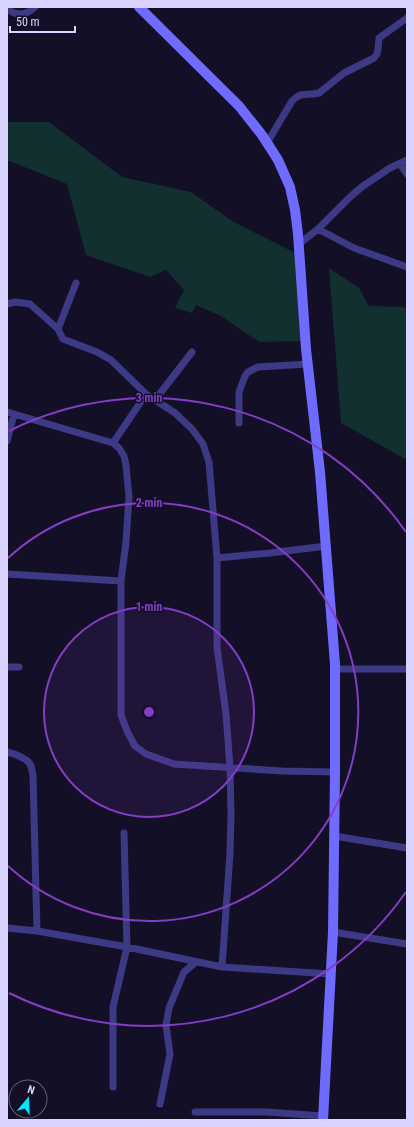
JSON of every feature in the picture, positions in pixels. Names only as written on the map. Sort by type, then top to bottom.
[{"type":"street","points":[[7,8],[11,12],[22,15],[35,7]]},
{"type":"street","points":[[140,7],[239,106],[278,160],[290,187],[295,210],[299,244],[308,364],[320,472],[333,627],[335,669],[333,932],[323,1118],[267,1112],[195,1112]]},
{"type":"street","points":[[267,143],[296,96],[300,94],[318,93],[344,73],[371,60],[377,54],[379,38],[407,18]]},
{"type":"street","points":[[299,244],[318,229],[350,197],[390,168],[404,162],[407,174]]},
{"type":"street","points":[[318,229],[354,248],[407,267]]},
{"type":"street","points":[[58,329],[76,283]]},
{"type":"street","points":[[7,304],[15,302],[30,304],[58,329],[63,339],[96,352],[110,360],[146,394],[175,413],[192,429],[203,444],[209,462],[217,558],[217,647],[226,714],[230,767],[230,853],[222,967]]},
{"type":"street","points":[[155,400],[192,352]]},
{"type":"street","points":[[239,424],[239,392],[248,372],[258,367],[308,364]]},
{"type":"street","points":[[113,443],[146,394]]},
{"type":"street","points":[[7,441],[11,413],[113,443],[119,448],[124,456],[128,497],[126,542],[121,581],[121,715],[135,746],[146,754],[174,764],[282,771],[335,772]]},
{"type":"street","points":[[217,558],[326,546]]},
{"type":"street","points":[[7,574],[121,581]]},
{"type":"street","points":[[7,667],[19,667]]},
{"type":"street","points":[[335,669],[407,669]]},
{"type":"street","points":[[7,752],[25,759],[31,765],[33,776],[37,931]]},
{"type":"street","points":[[113,1087],[114,1007],[127,947],[124,833]]},
{"type":"street","points":[[334,836],[407,848]]},
{"type":"street","points":[[7,928],[37,931],[127,947],[222,967],[331,974]]},
{"type":"street","points":[[333,932],[407,944]]},
{"type":"street","points":[[160,1104],[170,1054],[166,1025],[169,1008],[184,972],[196,962]]},
{"type":"green space","points":[[7,122],[49,122],[122,177],[191,192],[232,221],[295,253],[303,341],[259,342],[221,316],[196,305],[192,313],[175,308],[184,290],[166,270],[150,277],[86,255],[67,184],[7,160]]},
{"type":"green space","points":[[329,268],[359,288],[369,306],[402,307],[407,309],[407,460],[341,423]]}]
